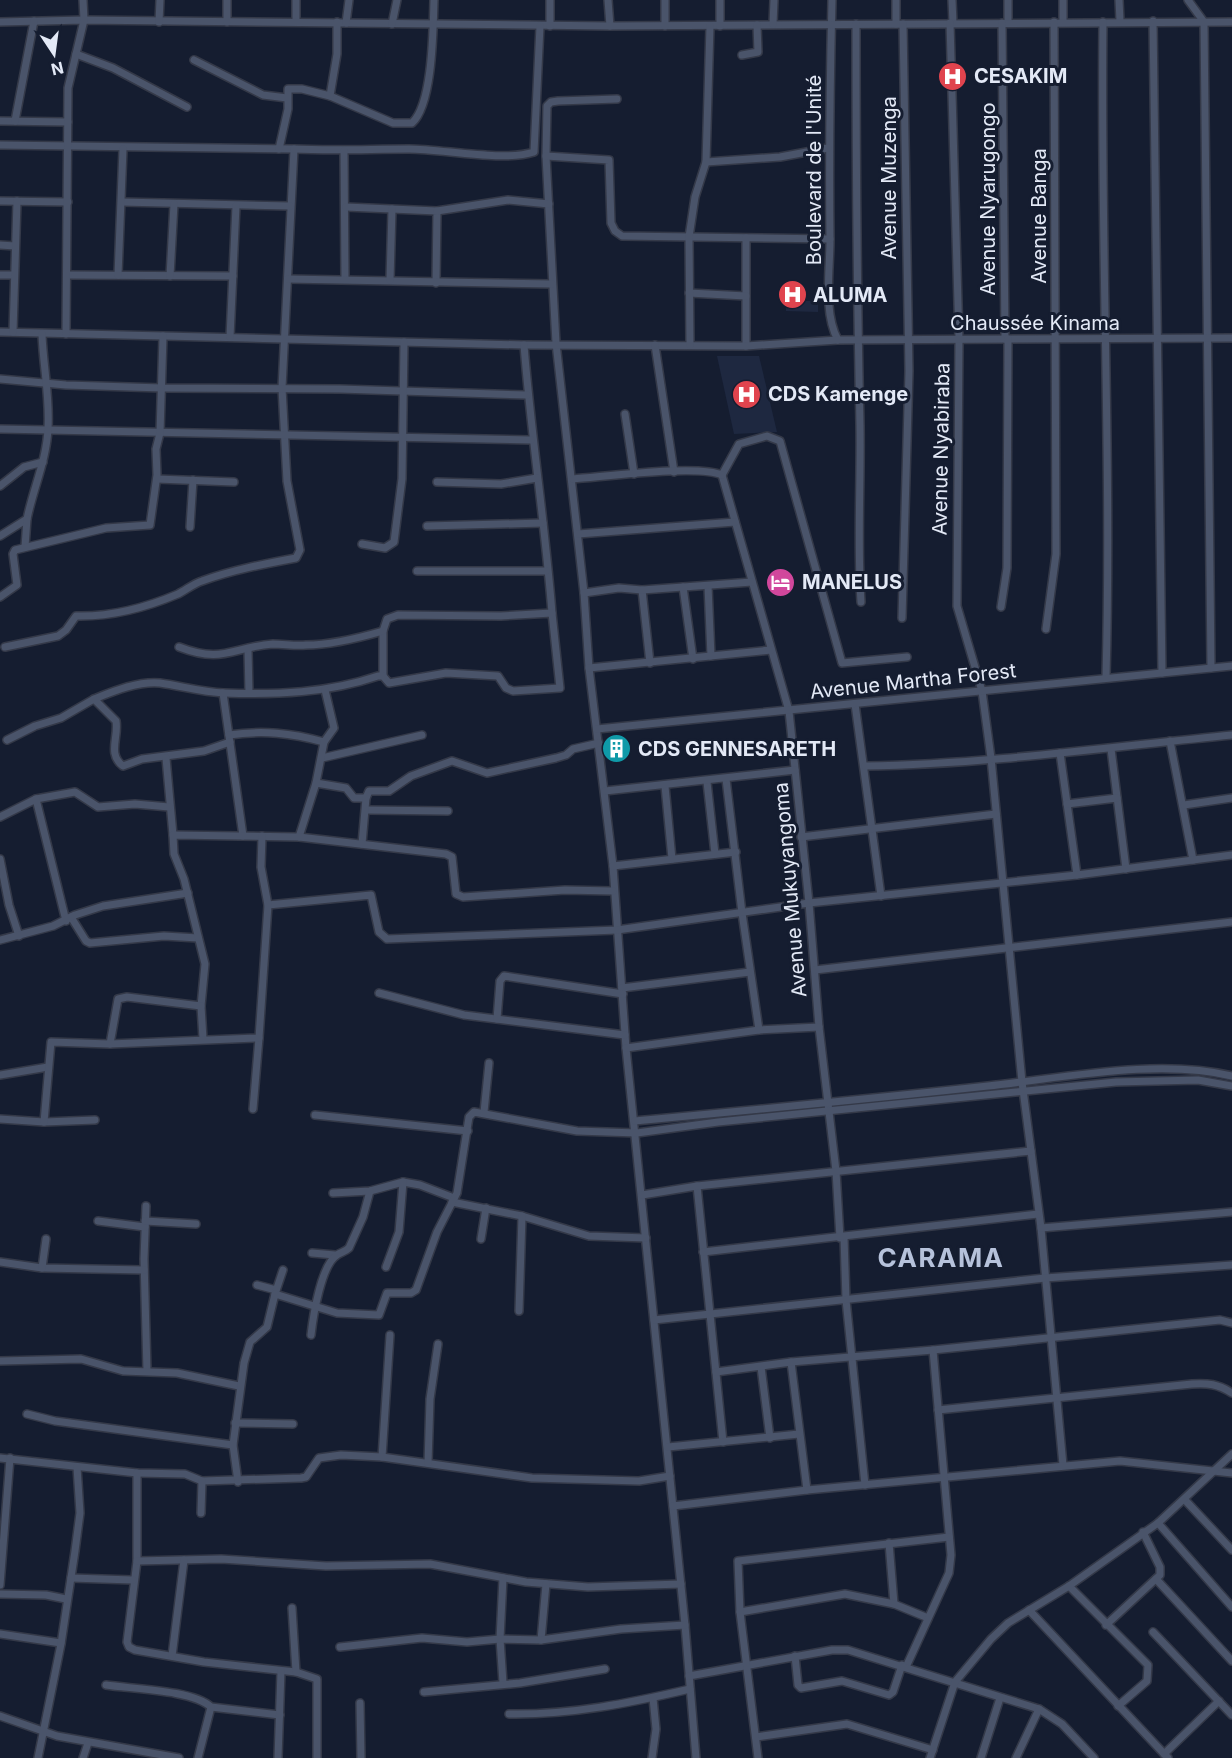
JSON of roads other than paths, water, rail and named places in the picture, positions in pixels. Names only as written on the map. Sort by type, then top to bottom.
[{"type":"street","points":[[66,334],[68,88],[84,20],[83,0]]},
{"type":"street","points":[[159,21],[160,0]]},
{"type":"street","points":[[227,0],[227,22]]},
{"type":"street","points":[[296,0],[296,22]]},
{"type":"street","points":[[346,22],[349,0]]},
{"type":"street","points":[[392,24],[397,0]]},
{"type":"street","points":[[279,149],[288,109],[288,89],[292,88],[330,96],[393,123],[411,123],[418,117],[426,91],[434,0]]},
{"type":"street","points":[[550,0],[550,26]]},
{"type":"street","points":[[608,0],[609,26]]},
{"type":"street","points":[[665,0],[665,26]]},
{"type":"street","points":[[720,0],[720,26]]},
{"type":"street","points":[[773,24],[774,0]]},
{"type":"street","name":"Boulevard de l'Unité","points":[[832,0],[828,148],[832,322],[838,340]]},
{"type":"street","name":"Avenue Muzenga","points":[[896,0],[899,24],[909,446],[904,486],[902,618]]},
{"type":"street","name":"Avenue Nyabiraba","points":[[952,0],[959,339],[957,606],[982,691],[991,758],[1022,1082],[1041,1228],[1063,1465]]},
{"type":"street","name":"Avenue Nyarugongo","points":[[1000,607],[1007,568],[1005,23],[1008,0]]},
{"type":"street","points":[[1063,0],[1063,22]]},
{"type":"street","points":[[1119,0],[1120,21]]},
{"type":"street","points":[[1188,0],[1204,21],[1211,668]]},
{"type":"street","points":[[0,22],[84,20],[720,26],[1120,21],[1232,22]]},
{"type":"street","points":[[15,121],[34,21]]},
{"type":"street","points":[[1153,21],[1158,339],[1157,466],[1162,673]]},
{"type":"street","points":[[330,96],[337,54],[337,22]]},
{"type":"street","name":"Avenue Banga","points":[[1046,629],[1056,554],[1054,22]]},
{"type":"street","points":[[1103,22],[1105,339],[1109,491],[1106,677]]},
{"type":"street","points":[[856,24],[854,181],[860,424],[857,532],[861,602]]},
{"type":"street","points":[[742,55],[758,52],[757,25]]},
{"type":"street","points":[[0,145],[344,151],[411,149],[465,154],[534,152],[540,26]]},
{"type":"street","points":[[690,345],[689,237],[694,197],[706,162],[710,26]]},
{"type":"street","points":[[76,54],[113,68],[187,107]]},
{"type":"street","points":[[194,60],[262,95],[287,98]]},
{"type":"street","points":[[617,99],[551,102],[547,106],[546,156],[552,284],[556,343],[584,593],[589,668],[613,866],[626,1048],[637,1133],[686,1625],[696,1758]]},
{"type":"street","points":[[0,120],[68,122]]},
{"type":"street","points":[[118,275],[123,148]]},
{"type":"street","points":[[706,162],[780,157],[828,148]]},
{"type":"street","points":[[5,647],[58,636],[66,630],[76,616],[110,616],[122,613],[178,594],[187,587],[219,575],[296,558],[300,550],[287,482],[282,388],[294,149]]},
{"type":"street","points":[[344,151],[345,279]]},
{"type":"street","points":[[546,156],[609,160],[611,224],[622,236],[830,239]]},
{"type":"street","points":[[346,207],[437,211],[508,200],[549,204]]},
{"type":"street","points":[[0,201],[68,202]]},
{"type":"street","points":[[13,332],[17,201]]},
{"type":"street","points":[[122,202],[290,206]]},
{"type":"street","points":[[170,276],[174,204]]},
{"type":"street","points":[[230,337],[236,206]]},
{"type":"street","points":[[390,280],[392,209]]},
{"type":"street","points":[[436,283],[437,211]]},
{"type":"street","points":[[746,238],[746,346]]},
{"type":"street","points":[[0,245],[15,246]]},
{"type":"street","points":[[0,274],[14,275]]},
{"type":"street","points":[[68,275],[233,276]]},
{"type":"street","points":[[288,279],[552,284]]},
{"type":"street","points":[[689,293],[746,296]]},
{"type":"street","name":"Chaussée Kinama","points":[[0,332],[524,345],[556,343],[746,346],[838,340],[1232,338]]},
{"type":"street","points":[[25,547],[27,519],[35,482],[43,462],[48,429],[47,381],[42,334]]},
{"type":"street","points":[[0,597],[17,585],[13,554],[15,550],[106,528],[150,525],[157,479],[156,449],[160,433],[163,336]]},
{"type":"street","points":[[362,544],[385,548],[394,542],[402,479],[404,342]]},
{"type":"street","points":[[524,345],[531,440],[543,523],[546,571],[552,613],[560,688],[513,691],[506,688],[498,676],[493,674],[446,673],[389,683],[383,676],[383,631],[387,619],[398,615],[501,616],[552,613]]},
{"type":"street","points":[[655,345],[674,472]]},
{"type":"street","points":[[0,379],[47,381],[66,385],[162,388],[282,388],[527,395]]},
{"type":"street","points":[[625,414],[634,474]]},
{"type":"street","points":[[0,429],[401,435],[531,440]]},
{"type":"street","points":[[573,479],[674,472],[708,472],[722,475],[739,444],[767,436],[780,441],[842,663],[907,657]]},
{"type":"street","points":[[0,486],[24,467],[43,462]]},
{"type":"street","name":"Avenue Mukuyangoma","points":[[722,475],[789,711],[866,1485]]},
{"type":"street","points":[[437,482],[501,484],[537,478]]},
{"type":"street","points":[[157,479],[234,482]]},
{"type":"street","points":[[190,527],[193,480]]},
{"type":"street","points":[[0,536],[27,519]]},
{"type":"street","points":[[578,534],[735,522]]},
{"type":"street","points":[[428,526],[543,523]]},
{"type":"street","points":[[417,571],[546,571]]},
{"type":"street","points":[[584,593],[619,588],[642,590],[752,582]]},
{"type":"street","points":[[708,586],[711,656]]},
{"type":"street","points":[[683,587],[693,659]]},
{"type":"street","points":[[642,590],[650,663]]},
{"type":"street","points":[[179,647],[198,654],[215,656],[275,644],[314,645],[383,631]]},
{"type":"street","points":[[248,650],[249,693]]},
{"type":"street","points":[[589,668],[771,650]]},
{"type":"street","name":"Avenue Martha Forest","points":[[597,729],[1232,666]]},
{"type":"street","points":[[8,741],[35,726],[61,718],[94,699],[132,686],[158,683],[224,693],[325,690],[383,676]]},
{"type":"street","points":[[299,837],[316,783],[324,742],[334,728],[325,690]]},
{"type":"street","points":[[224,693],[243,836]]},
{"type":"street","points":[[94,699],[116,722],[114,751],[121,765],[146,759],[204,752],[251,732],[289,733],[324,742]]},
{"type":"street","points":[[855,704],[881,896]]},
{"type":"street","points":[[322,758],[422,735]]},
{"type":"street","points":[[865,766],[928,765],[1111,749],[1232,735]]},
{"type":"street","points":[[1170,741],[1193,860]]},
{"type":"street","points":[[362,844],[367,810],[366,798],[369,791],[398,787],[411,777],[442,763],[460,762],[487,773],[566,756],[573,749],[599,743]]},
{"type":"street","points":[[1111,749],[1126,869]]},
{"type":"street","points":[[1060,753],[1077,876]]},
{"type":"street","points":[[166,758],[174,854],[188,893],[205,964],[201,1006],[203,1039]]},
{"type":"street","points":[[605,791],[707,782],[795,770]]},
{"type":"street","points":[[726,779],[759,1030]]},
{"type":"street","points":[[707,782],[715,854]]},
{"type":"street","points":[[316,783],[346,788],[354,798],[366,798]]},
{"type":"street","points":[[665,786],[672,859]]},
{"type":"street","points":[[0,817],[36,799],[75,792],[98,807],[135,804],[169,807]]},
{"type":"street","points":[[1067,804],[1117,798]]},
{"type":"street","points":[[1184,805],[1232,798]]},
{"type":"street","points":[[36,799],[69,919],[86,941],[90,943],[164,936],[198,938]]},
{"type":"street","points":[[367,810],[447,811]]},
{"type":"street","points":[[801,837],[996,814]]},
{"type":"street","points":[[173,835],[299,837],[450,855],[455,864],[454,886],[459,896],[565,890],[613,891]]},
{"type":"street","points":[[254,1109],[268,905],[261,867],[262,836]]},
{"type":"street","points":[[613,866],[736,852]]},
{"type":"street","points":[[268,905],[371,895],[379,932],[387,939],[617,930],[809,903],[1077,876],[1232,855]]},
{"type":"street","points":[[0,859],[9,905],[19,936]]},
{"type":"street","points":[[0,940],[19,936],[103,906],[188,893]]},
{"type":"street","points":[[815,970],[1232,922]]},
{"type":"street","points":[[497,1019],[500,981],[504,976],[622,991],[750,972]]},
{"type":"street","points":[[379,993],[464,1015],[625,1035]]},
{"type":"street","points":[[110,1044],[118,999],[127,997],[201,1006]]},
{"type":"street","points":[[626,1048],[759,1030],[819,1026]]},
{"type":"street","points":[[44,1122],[51,1042],[110,1044],[259,1038]]},
{"type":"street","points":[[484,1112],[489,1063]]},
{"type":"street","points":[[0,1075],[48,1067]]},
{"type":"street","points":[[257,1285],[337,1313],[379,1315],[387,1293],[416,1290],[437,1232],[453,1200],[471,1114],[484,1112],[577,1131],[637,1133],[1120,1070],[1183,1071],[1232,1076]]},
{"type":"street","points":[[634,1121],[1169,1079],[1209,1081],[1232,1086]]},
{"type":"street","points":[[315,1115],[468,1131]]},
{"type":"street","points":[[0,1119],[44,1122],[94,1120]]},
{"type":"street","points":[[642,1195],[697,1186],[1030,1151]]},
{"type":"street","points":[[386,1267],[399,1232],[403,1182]]},
{"type":"street","points":[[333,1193],[370,1191],[403,1182],[420,1185],[453,1200],[522,1216],[589,1236],[646,1238]]},
{"type":"street","points":[[697,1186],[723,1442]]},
{"type":"street","points":[[311,1335],[315,1306],[328,1266],[335,1255],[349,1248],[363,1217],[370,1191]]},
{"type":"street","points":[[146,1206],[144,1270],[147,1371]]},
{"type":"street","points":[[481,1239],[486,1208]]},
{"type":"street","points":[[1041,1228],[1232,1212]]},
{"type":"street","points":[[703,1252],[1038,1214]]},
{"type":"street","points":[[519,1311],[522,1216]]},
{"type":"street","points":[[98,1221],[196,1224]]},
{"type":"street","points":[[42,1268],[46,1239]]},
{"type":"street","points":[[312,1252],[335,1255]]},
{"type":"street","points":[[0,1262],[42,1268],[144,1270]]},
{"type":"street","points":[[654,1320],[710,1316],[1045,1278],[1232,1265]]},
{"type":"street","points":[[238,1482],[233,1445],[239,1386],[250,1342],[267,1327],[283,1270]]},
{"type":"street","points":[[716,1372],[1050,1336],[1220,1320],[1232,1323]]},
{"type":"street","points":[[382,1457],[390,1335]]},
{"type":"street","points":[[428,1463],[430,1399],[438,1344]]},
{"type":"street","points":[[795,1656],[798,1685],[801,1688],[842,1681],[889,1695],[893,1692],[949,1573],[945,1478],[933,1350]]},
{"type":"street","points":[[0,1361],[81,1359],[123,1371],[177,1373],[239,1386]]},
{"type":"street","points":[[792,1362],[807,1490]]},
{"type":"street","points":[[761,1367],[770,1438]]},
{"type":"street","points":[[938,1410],[1209,1383],[1221,1386],[1232,1393]]},
{"type":"street","points":[[27,1414],[55,1421],[233,1445]]},
{"type":"street","points":[[235,1423],[293,1424]]},
{"type":"street","points":[[668,1447],[799,1434]]},
{"type":"street","points":[[930,1758],[955,1683],[1008,1623],[1069,1586],[1158,1523],[1232,1454]]},
{"type":"street","points":[[0,1458],[136,1473],[184,1474],[202,1481],[238,1482],[306,1477],[319,1458],[324,1456],[382,1457],[532,1478],[639,1481],[670,1476]]},
{"type":"street","points":[[0,1585],[10,1458]]},
{"type":"street","points":[[674,1506],[807,1490],[1120,1461],[1231,1472]]},
{"type":"street","points":[[38,1758],[61,1643],[80,1514],[77,1467]]},
{"type":"street","points":[[136,1473],[137,1561],[127,1642],[129,1647],[172,1656],[312,1676],[318,1682],[317,1758]]},
{"type":"street","points":[[201,1513],[202,1481]]},
{"type":"street","points":[[1185,1500],[1232,1550]]},
{"type":"street","points":[[1158,1523],[1232,1608]]},
{"type":"street","points":[[1106,1625],[1160,1575],[1161,1567],[1143,1532]]},
{"type":"street","points":[[758,1758],[740,1612],[738,1561],[949,1537]]},
{"type":"street","points":[[890,1543],[894,1604]]},
{"type":"street","points":[[137,1561],[221,1559],[326,1566],[430,1564],[546,1584],[606,1587],[681,1584]]},
{"type":"street","points":[[172,1656],[184,1560]]},
{"type":"street","points":[[70,1578],[133,1580]]},
{"type":"street","points":[[503,1578],[500,1639],[503,1683]]},
{"type":"street","points":[[1156,1579],[1232,1661]]},
{"type":"street","points":[[541,1640],[546,1584]]},
{"type":"street","points":[[1069,1586],[1148,1665],[1150,1673],[1147,1681],[1118,1706]]},
{"type":"street","points":[[0,1594],[46,1595],[66,1599]]},
{"type":"street","points":[[740,1612],[845,1594],[894,1604],[928,1618]]},
{"type":"street","points":[[292,1608],[296,1672]]},
{"type":"street","points":[[1029,1610],[1166,1756],[1219,1701]]},
{"type":"street","points":[[340,1647],[422,1638],[467,1642],[500,1639],[541,1640],[621,1629],[686,1625]]},
{"type":"street","points":[[1153,1632],[1232,1714]]},
{"type":"street","points":[[0,1634],[61,1643]]},
{"type":"street","points":[[689,1676],[795,1656],[848,1650],[1038,1709],[1062,1724],[1094,1758]]},
{"type":"street","points":[[424,1692],[520,1683],[604,1669]]},
{"type":"street","points":[[278,1758],[281,1671]]},
{"type":"street","points":[[106,1685],[190,1697],[204,1701],[211,1707],[280,1715]]},
{"type":"street","points":[[509,1714],[547,1715],[581,1712],[690,1689]]},
{"type":"street","points":[[650,1758],[656,1729],[653,1698]]},
{"type":"street","points":[[981,1758],[1000,1698]]},
{"type":"street","points":[[360,1703],[361,1758]]},
{"type":"street","points":[[198,1758],[211,1707]]},
{"type":"street","points":[[1016,1758],[1038,1709]]},
{"type":"street","points":[[0,1716],[88,1743],[179,1758]]},
{"type":"street","points":[[756,1737],[847,1724],[933,1750]]},
{"type":"street","points":[[84,1758],[88,1743]]},
{"type":"place","name":"CESAKIM","points":[[953,76]]},
{"type":"place","name":"ALUMA","points":[[792,295]]},
{"type":"place","name":"CDS Kamenge","points":[[747,394]]},
{"type":"place","name":"MANELUS","points":[[781,582]]},
{"type":"place","name":"CDS GENNESARETH","points":[[617,749]]},
{"type":"district","name":"CARAMA","points":[[941,1258]]}]
